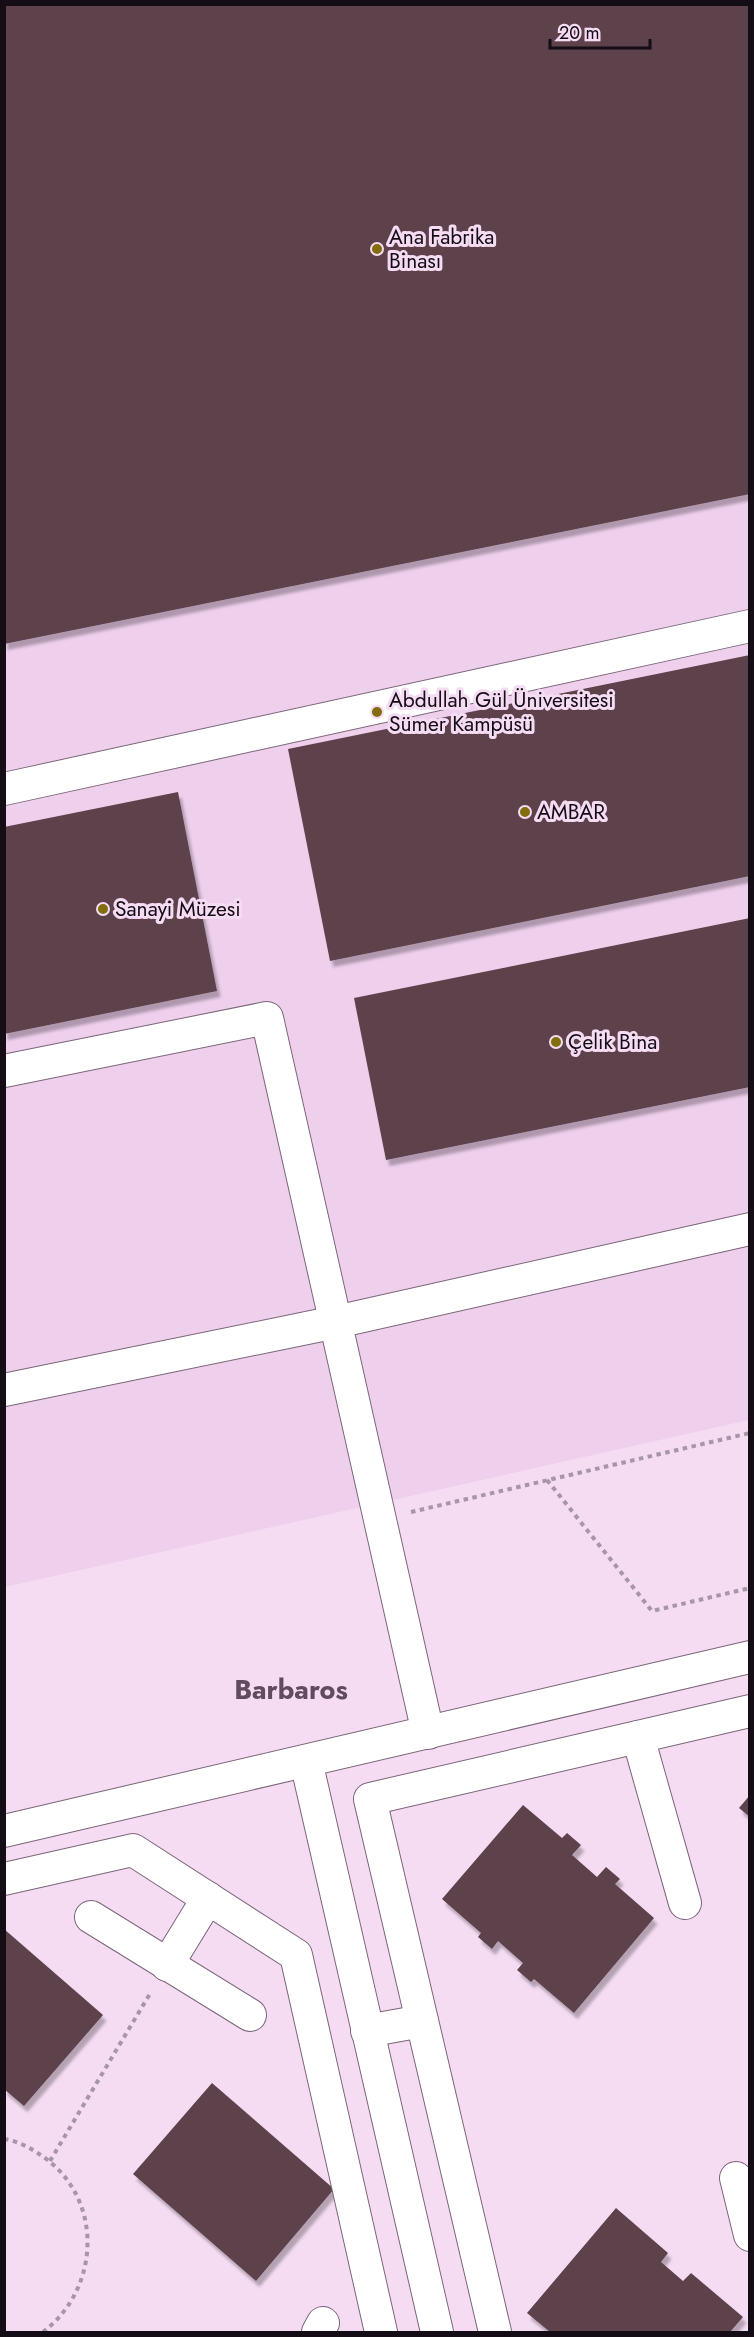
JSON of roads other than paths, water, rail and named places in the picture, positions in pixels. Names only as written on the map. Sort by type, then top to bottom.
[{"type":"street","points":[[4,789],[750,626]]},
{"type":"street","points":[[4,1071],[267,1018],[428,1733]]},
{"type":"street","points":[[4,1390],[336,1322],[750,1229]]},
{"type":"street","points":[[4,1831],[750,1657]]},
{"type":"street","points":[[495,2332],[370,1799],[750,1711]]},
{"type":"street","points":[[638,1737],[685,1903]]},
{"type":"street","points":[[306,1761],[437,2332]]},
{"type":"street","points":[[4,1879],[133,1850],[296,1955],[381,2332]]},
{"type":"street","points":[[167,1965],[208,1898]]},
{"type":"street","points":[[91,1917],[250,2015]]},
{"type":"street","points":[[367,2031],[422,2021]]},
{"type":"street","points":[[736,2178],[750,2235]]},
{"type":"place","name":"Ana Fabrika Binası","points":[[377,249]]},
{"type":"place","name":"Abdullah Gül Üniversitesi Sümer Kampüsü","points":[[377,712]]},
{"type":"place","name":"AMBAR","points":[[525,812]]},
{"type":"place","name":"Sanayi Müzesi","points":[[103,909]]},
{"type":"place","name":"Çelik Bina","points":[[556,1042]]},
{"type":"district","name":"Barbaros","points":[[291,1689]]}]
